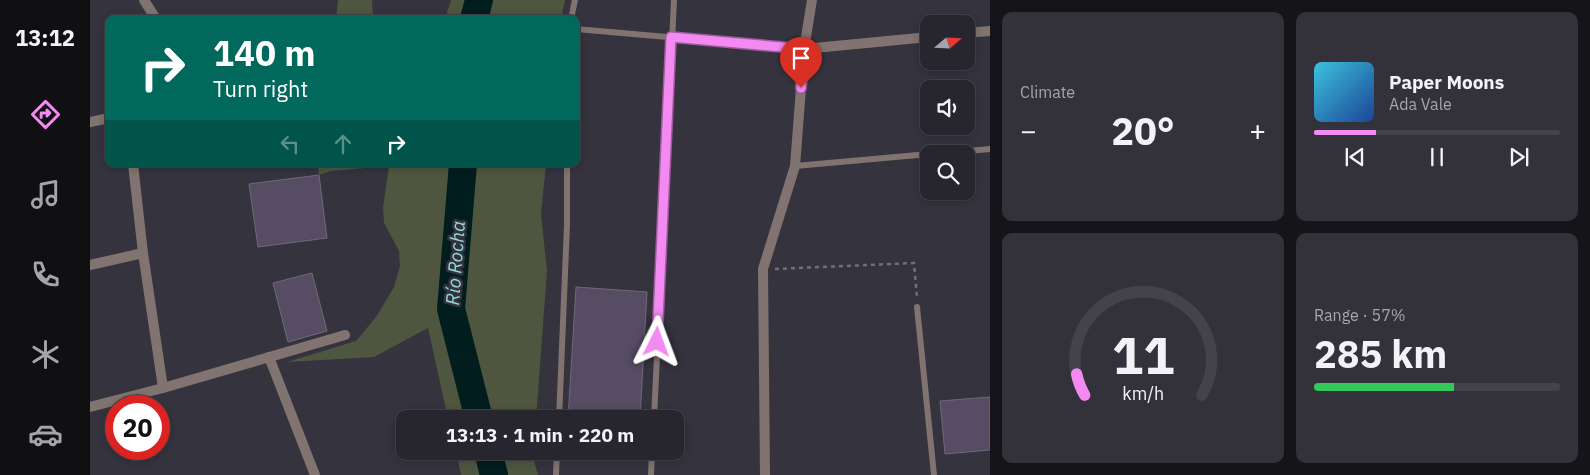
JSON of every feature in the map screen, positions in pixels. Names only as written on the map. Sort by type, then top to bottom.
[{"type":"street","points":[[144,0],[153,15]]},
{"type":"street","points":[[765,475],[763,269],[795,166],[804,49],[812,0]]},
{"type":"street","points":[[975,32],[990,31]]},
{"type":"street","points":[[804,49],[920,38]]},
{"type":"street","points":[[90,122],[105,119]]},
{"type":"street","points":[[133,167],[143,253],[163,388]]},
{"type":"street","points":[[90,265],[143,253]]},
{"type":"street","points":[[90,407],[269,358],[344,335]]},
{"type":"street","points":[[269,358],[315,475]]},
{"type":"lane","points":[[572,15],[575,0]]},
{"type":"lane","points":[[654,410],[674,0]]},
{"type":"lane","points":[[580,30],[804,49]]},
{"type":"lane","points":[[975,150],[990,149]]},
{"type":"lane","points":[[795,166],[920,155]]},
{"type":"lane","points":[[559,410],[568,167]]},
{"type":"lane","points":[[917,307],[934,475]]},
{"type":"lane","points":[[556,475],[557,460]]},
{"type":"lane","points":[[651,475],[652,460]]},
{"type":"path","points":[[763,269],[914,263],[917,307]]},
{"type":"green space","points":[[338,0],[372,0],[373,15],[336,15]]},
{"type":"green space","points":[[451,0],[468,0],[464,15],[446,15]]},
{"type":"green space","points":[[487,0],[565,0],[562,15],[483,15]]},
{"type":"green space","points":[[318,167],[377,167],[331,171],[319,175]]},
{"type":"green space","points":[[389,167],[453,167],[441,313],[467,410],[446,410],[428,328],[374,357],[287,362],[356,341],[376,317],[394,287],[400,266],[399,251],[384,223],[383,207]]},
{"type":"green space","points":[[468,167],[546,167],[541,214],[547,271],[537,410],[484,410],[458,305]]},
{"type":"green space","points":[[458,460],[479,460],[483,475],[461,475]]},
{"type":"green space","points":[[496,460],[534,460],[538,475],[500,475]]},
{"type":"building","points":[[319,175],[327,238],[258,247],[249,184]]},
{"type":"building","points":[[312,273],[327,331],[288,342],[273,283]]},
{"type":"building","points":[[576,287],[647,292],[640,410],[569,410]]},
{"type":"building","points":[[990,397],[990,450],[945,454],[940,401]]},
{"type":"waterway","name":"Río Rocha","points":[[475,15],[479,0]]},
{"type":"waterway","name":"Río Rocha","points":[[463,167],[451,309],[477,410]]},
{"type":"waterway","name":"Río Rocha","points":[[490,460],[494,475]]},
{"type":"route","points":[[657,342],[671,37],[804,49],[801,88]]}]
